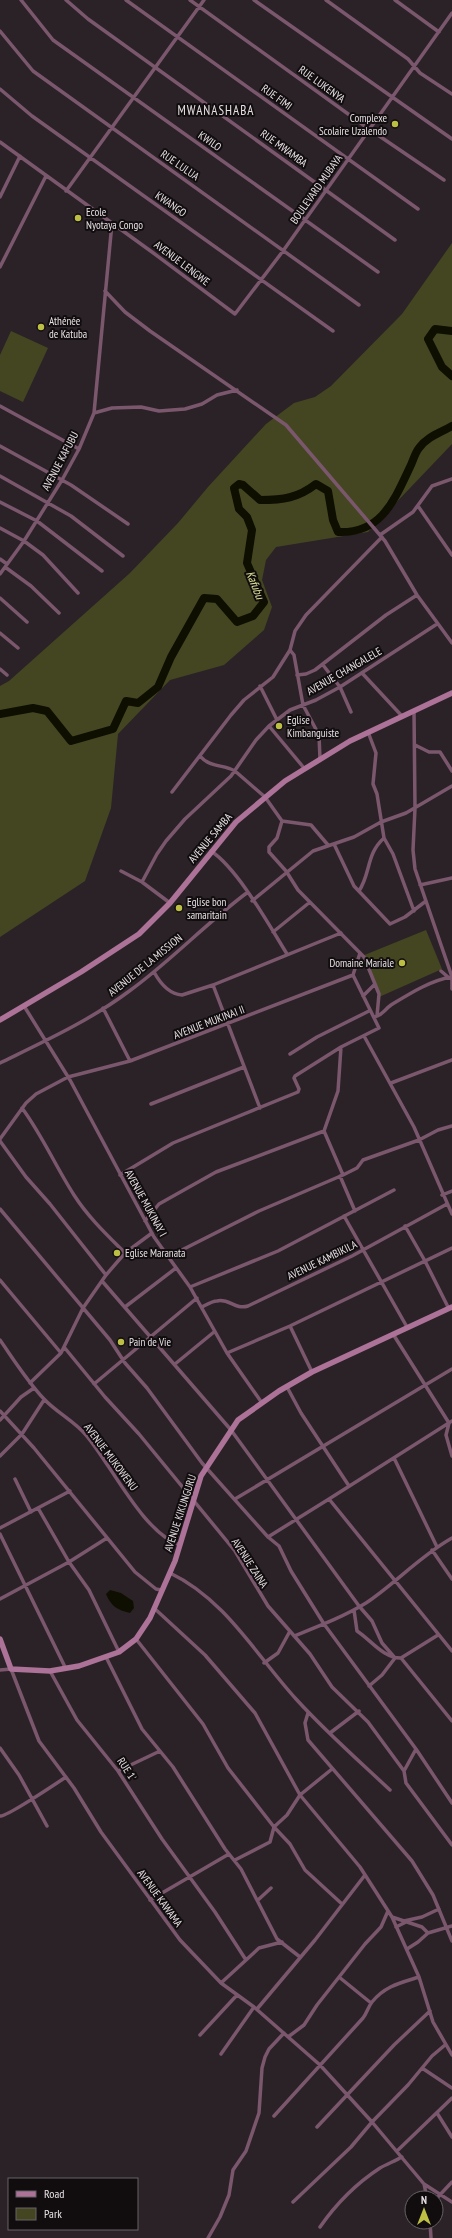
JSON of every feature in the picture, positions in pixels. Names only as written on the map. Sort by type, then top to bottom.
[{"type":"street","name":"KWILO","points":[[21,0],[53,40],[378,272]]},
{"type":"street","name":"RUE MWAMBA","points":[[66,0],[77,11],[396,240]]},
{"type":"street","name":"RUE FIMI","points":[[126,0],[418,209]]},
{"type":"street","name":"RUE LUKENYA","points":[[190,0],[369,129],[444,180]]},
{"type":"street","points":[[66,191],[204,0]]},
{"type":"street","points":[[254,0],[452,140]]},
{"type":"street","points":[[326,0],[414,65],[420,73],[452,94]]},
{"type":"street","points":[[395,0],[439,32]]},
{"type":"street","name":"BOULEVARD MUBAYA","points":[[235,314],[283,251],[452,13]]},
{"type":"street","name":"RUE LULUA","points":[[0,31],[33,71],[359,305]]},
{"type":"street","name":"KWANGO","points":[[0,89],[26,113],[333,330]]},
{"type":"street","name":"AVENUE LENGWE","points":[[0,142],[235,314]]},
{"type":"street","points":[[0,197],[20,156]]},
{"type":"street","points":[[0,267],[46,176]]},
{"type":"street","name":"AVENUE KAFUBU","points":[[0,574],[24,541],[62,480],[79,449],[94,413],[112,223]]},
{"type":"street","points":[[105,291],[125,312],[286,425],[381,536],[417,595],[452,643]]},
{"type":"street","points":[[94,413],[119,408],[141,408],[159,411],[185,409],[202,404],[217,395],[238,390]]},
{"type":"street","points":[[0,406],[79,449]]},
{"type":"street","points":[[0,446],[62,480],[128,524]]},
{"type":"street","points":[[0,476],[48,502],[84,525],[124,556]]},
{"type":"street","points":[[172,792],[231,715],[260,686],[273,677],[290,650],[295,631],[306,615],[381,536],[413,512],[432,486],[451,482]]},
{"type":"street","points":[[0,502],[37,521],[102,571]]},
{"type":"street","points":[[418,506],[452,555]]},
{"type":"street","points":[[0,528],[24,541],[43,555],[78,593]]},
{"type":"street","points":[[0,559],[59,613]]},
{"type":"street","points":[[296,675],[306,674],[323,665],[386,615],[417,595]]},
{"type":"street","points":[[0,598],[27,622]]},
{"type":"street","name":"AVENUE CHANGALELE","points":[[142,882],[166,841],[185,819],[235,771],[256,740],[269,726],[290,710],[316,700],[340,687],[437,624]]},
{"type":"street","points":[[0,633],[18,648]]},
{"type":"street","points":[[290,650],[294,655],[296,675],[303,704],[317,728],[320,759]]},
{"type":"street","points":[[323,665],[340,687],[352,712]]},
{"type":"street","points":[[0,669],[7,675]]},
{"type":"street","points":[[362,673],[401,715]]},
{"type":"street","points":[[260,686],[277,720]]},
{"type":"street","name":"AVENUE SAMBA","points":[[0,1020],[122,946],[150,924],[170,903],[236,822],[265,797],[304,768],[368,731],[452,692]]},
{"type":"street","points":[[414,710],[415,808],[413,850],[415,869],[451,977],[452,989]]},
{"type":"street","points":[[269,726],[304,768]]},
{"type":"street","points":[[368,731],[376,752],[373,784],[377,794],[384,838],[393,854],[414,911]]},
{"type":"street","points":[[415,745],[429,752],[440,752],[452,771]]},
{"type":"street","points":[[200,756],[208,763],[218,767],[228,767],[235,771],[265,797],[282,820],[311,825],[328,845]]},
{"type":"street","points":[[252,901],[313,851],[354,837],[381,822],[415,808],[452,786]]},
{"type":"street","points":[[120,1175],[173,1144],[299,1091],[294,1080],[295,1076],[341,1047],[379,1028],[376,1017],[379,994],[360,953],[298,890],[270,852],[269,847],[277,838],[282,820]]},
{"type":"street","points":[[359,891],[366,878],[370,856],[384,838]]},
{"type":"street","points":[[334,844],[342,864],[359,891],[390,924],[414,911],[426,901]]},
{"type":"street","points":[[211,852],[219,857],[248,892],[252,901],[287,954]]},
{"type":"street","points":[[121,872],[142,882],[170,903]]},
{"type":"street","points":[[420,885],[452,878]]},
{"type":"street","name":"AVENUE DE LA MISSION","points":[[0,1063],[47,1040],[103,1008],[154,972],[248,892]]},
{"type":"street","points":[[273,932],[310,902]]},
{"type":"street","points":[[154,972],[164,986],[177,995],[213,985],[341,933]]},
{"type":"street","points":[[360,953],[352,975],[363,996],[369,1012],[376,1017]]},
{"type":"street","points":[[441,971],[451,977]]},
{"type":"street","name":"AVENUE MUKINAI II","points":[[0,1140],[22,1108],[36,1094],[68,1077],[130,1061],[229,1024],[352,975]]},
{"type":"street","points":[[376,1017],[382,1014],[390,1006],[420,989],[451,977]]},
{"type":"street","points":[[363,996],[375,984]]},
{"type":"street","points":[[213,985],[260,1108]]},
{"type":"street","name":"AVENUE MUKINAY I","points":[[24,1006],[47,1040],[68,1077],[152,1234],[190,1287],[227,1353],[262,1403]]},
{"type":"street","points":[[103,1008],[130,1061]]},
{"type":"street","points":[[290,1054],[329,1031],[369,1012]]},
{"type":"street","points":[[364,1036],[391,1083],[420,1140],[442,1195],[452,1214]]},
{"type":"street","points":[[341,1047],[338,1091],[324,1132],[355,1211]]},
{"type":"street","points":[[391,1083],[452,1060]]},
{"type":"street","points":[[151,1104],[244,1067]]},
{"type":"street","points":[[22,1108],[33,1122],[75,1196],[86,1212],[125,1253]]},
{"type":"street","points":[[168,1257],[259,1211],[342,1176],[357,1168],[363,1160],[420,1140],[438,1130],[452,1126]]},
{"type":"street","points":[[145,1221],[163,1201],[178,1195],[189,1186],[216,1172],[324,1132]]},
{"type":"street","points":[[0,1140],[33,1185],[106,1275]]},
{"type":"street","points":[[190,1287],[278,1251],[394,1190]]},
{"type":"street","points":[[442,1195],[452,1191]]},
{"type":"street","name":"AVENUE KAMBIKILA","points":[[202,1307],[216,1300],[224,1301],[237,1307],[248,1306],[363,1250],[447,1204]]},
{"type":"street","points":[[0,1209],[124,1359],[125,1363],[147,1388],[206,1466],[268,1537],[281,1549],[291,1571],[324,1624],[416,1749],[452,1803]]},
{"type":"street","points":[[344,1216],[407,1327]]},
{"type":"street","points":[[405,1226],[450,1308]]},
{"type":"street","points":[[30,1383],[60,1353],[83,1308],[106,1275],[125,1253],[152,1234]]},
{"type":"street","points":[[227,1353],[290,1326],[452,1248]]},
{"type":"street","points":[[125,1307],[176,1268]]},
{"type":"street","points":[[0,1280],[60,1353]]},
{"type":"street","points":[[102,1281],[231,1430],[265,1480],[297,1520],[359,1606],[372,1621],[382,1643],[395,1658]]},
{"type":"street","points":[[94,1384],[197,1298]]},
{"type":"street","name":"AVENUE KIKUNGURU","points":[[0,1670],[11,1669],[50,1671],[66,1669],[119,1652],[136,1639],[150,1618],[161,1590],[170,1573],[180,1545],[193,1499],[206,1466],[238,1420],[262,1403],[312,1372],[450,1308]]},
{"type":"street","points":[[290,1326],[312,1372]]},
{"type":"street","points":[[175,1364],[214,1332]]},
{"type":"street","points":[[393,1334],[425,1386],[450,1422]]},
{"type":"street","name":"AVENUE MUKOWENU","points":[[0,1340],[30,1383],[44,1400],[85,1434],[143,1513],[169,1542],[180,1545]]},
{"type":"street","name":"AVENUE ZAINA","points":[[64,1347],[94,1384],[139,1434],[235,1551],[268,1606],[310,1654],[332,1687],[359,1712],[404,1771],[406,1783],[452,1845]]},
{"type":"street","points":[[235,1499],[265,1480],[325,1447],[452,1369]]},
{"type":"street","points":[[287,1387],[301,1412],[349,1486]]},
{"type":"street","points":[[0,1420],[18,1400],[34,1388]]},
{"type":"street","points":[[0,1456],[22,1434],[44,1400]]},
{"type":"street","points":[[0,1411],[22,1434],[70,1491],[135,1572],[156,1589],[161,1590]]},
{"type":"street","points":[[450,1422],[446,1435],[452,1456]]},
{"type":"street","points":[[268,1537],[450,1422]]},
{"type":"street","points":[[394,1458],[437,1547]]},
{"type":"street","points":[[15,1480],[31,1512]]},
{"type":"street","points":[[0,1528],[70,1491]]},
{"type":"street","points":[[329,1499],[452,1651]]},
{"type":"street","points":[[38,1508],[69,1562],[89,1590],[119,1652]]},
{"type":"street","points":[[0,1534],[66,1669]]},
{"type":"street","points":[[0,1599],[69,1562],[107,1538]]},
{"type":"street","points":[[294,1636],[333,1622],[354,1610],[395,1581],[432,1550],[452,1538]]},
{"type":"street","points":[[432,1550],[452,1579]]},
{"type":"street","points":[[170,1573],[192,1585],[225,1614],[264,1663],[308,1713],[390,1790]]},
{"type":"street","points":[[154,1608],[205,1655],[255,1713],[300,1794],[349,1852],[365,1875],[392,1917],[407,1949],[430,2011],[445,2045],[452,2055]]},
{"type":"street","points":[[354,1610],[357,1631],[380,1650],[395,1658],[400,1658],[438,1635]]},
{"type":"street","points":[[264,1663],[278,1653],[290,1631]]},
{"type":"street","points":[[0,1639],[11,1669]]},
{"type":"street","points":[[136,1639],[199,1718],[228,1768],[274,1827],[290,1844],[305,1870],[342,1904]]},
{"type":"street","points":[[106,1657],[142,1729],[160,1751],[229,1854],[235,1860],[258,1900],[277,1939],[300,1957]]},
{"type":"street","points":[[369,1686],[382,1675],[395,1658]]},
{"type":"street","points":[[400,1658],[452,1722]]},
{"type":"street","name":"AVENUE KAWAMA","points":[[11,1669],[39,1741],[66,1777],[100,1832],[180,1940],[221,1983],[255,2008],[320,2066],[372,2122],[424,2184]]},
{"type":"street","name":"RUE 1'","points":[[50,1671],[77,1720],[118,1771],[162,1839],[190,1877],[246,1960]]},
{"type":"street","points":[[330,1734],[359,1712]]},
{"type":"street","points":[[308,1713],[305,1723],[308,1740],[412,1861],[424,1879],[439,1909],[452,1941]]},
{"type":"street","points":[[0,1748],[47,1826]]},
{"type":"street","points":[[404,1771],[416,1749]]},
{"type":"street","points":[[118,1771],[160,1751]]},
{"type":"street","points":[[235,1860],[270,1842],[274,1827],[286,1815],[300,1794],[332,1769]]},
{"type":"street","points":[[0,1816],[3,1816],[32,1799],[66,1777]]},
{"type":"street","points":[[150,1900],[229,1854]]},
{"type":"street","points":[[221,2054],[255,2008],[300,1957],[365,1875]]},
{"type":"street","points":[[258,1900],[270,1888]]},
{"type":"street","points":[[396,1927],[404,1921],[422,1917],[439,1909]]},
{"type":"street","points":[[288,2037],[304,2025],[317,2005],[365,1944],[381,1928],[388,1911]]},
{"type":"street","points":[[392,1917],[422,1927],[428,1933]]},
{"type":"street","points":[[407,1949],[428,1933],[452,1926]]},
{"type":"street","points":[[221,1983],[259,1948],[282,1942]]},
{"type":"street","points":[[339,1977],[371,2003]]},
{"type":"street","points":[[274,2116],[363,2018],[371,2003],[389,1987],[418,1978]]},
{"type":"street","points":[[200,2035],[237,1994]]},
{"type":"street","points":[[317,2127],[348,2096],[394,2045],[430,2011]]},
{"type":"street","points":[[208,2238],[220,2217],[229,2195],[233,2170],[246,2151],[259,2113],[261,2074],[264,2057],[269,2049],[284,2033]]},
{"type":"street","points":[[293,2202],[351,2147],[372,2122],[404,2090],[422,2068],[445,2045]]},
{"type":"street","points":[[422,2068],[452,2088]]},
{"type":"street","points":[[397,2151],[452,2098]]},
{"type":"street","points":[[437,2113],[452,2137]]},
{"type":"street","points":[[320,2227],[335,2206],[349,2193],[379,2169],[402,2157]]},
{"type":"street","points":[[444,2191],[452,2182]]},
{"type":"street","points":[[424,2184],[433,2190]]},
{"type":"street","points":[[424,2184],[425,2190]]},
{"type":"green space","points":[[452,243],[452,444],[368,532],[276,547],[266,560],[262,580],[272,607],[264,630],[224,665],[170,680],[118,734],[111,808],[85,881],[0,937],[0,686],[9,681],[130,573],[178,523],[208,487],[266,424],[294,403],[315,397],[331,386],[402,314]]},
{"type":"green space","points":[[11,331],[48,348],[23,402],[0,391],[0,355]]},
{"type":"green space","name":"Domaine Mariale","points":[[426,930],[442,969],[379,997],[362,956]]},
{"type":"shaded area","points":[[110,1590],[121,1593],[133,1601],[134,1608],[130,1613],[118,1609],[110,1602],[106,1594]]},
{"type":"waterway","name":"Kafubu","points":[[452,331],[435,329],[428,339],[442,367],[452,376]]},
{"type":"waterway","name":"Kafubu","points":[[0,714],[33,708],[47,711],[71,741],[113,729],[126,701],[138,703],[158,687],[171,657],[204,598],[217,599],[237,622],[253,616],[264,602],[247,563],[252,530],[247,517],[239,509],[234,488],[239,484],[243,485],[260,500],[268,500],[290,497],[303,492],[316,484],[328,491],[333,520],[338,532],[353,531],[365,527],[384,513],[398,492],[419,448],[430,438],[452,426]]},
{"type":"place","name":"Complexe Scolaire Uzalendo","points":[[395,124]]},
{"type":"place","name":"Ecole Nyotaya Congo","points":[[78,218]]},
{"type":"place","name":"Athénée de Katuba","points":[[41,327]]},
{"type":"place","name":"Eglise Kimbanguiste","points":[[279,726]]},
{"type":"place","name":"Eglise bon samaritain","points":[[179,908]]},
{"type":"place","name":"Domaine Mariale","points":[[402,963]]},
{"type":"place","name":"Eglise Maranata","points":[[117,1253]]},
{"type":"place","name":"Pain de Vie","points":[[121,1342]]},
{"type":"district","name":"MWANASHABA","points":[[216,110]]}]
